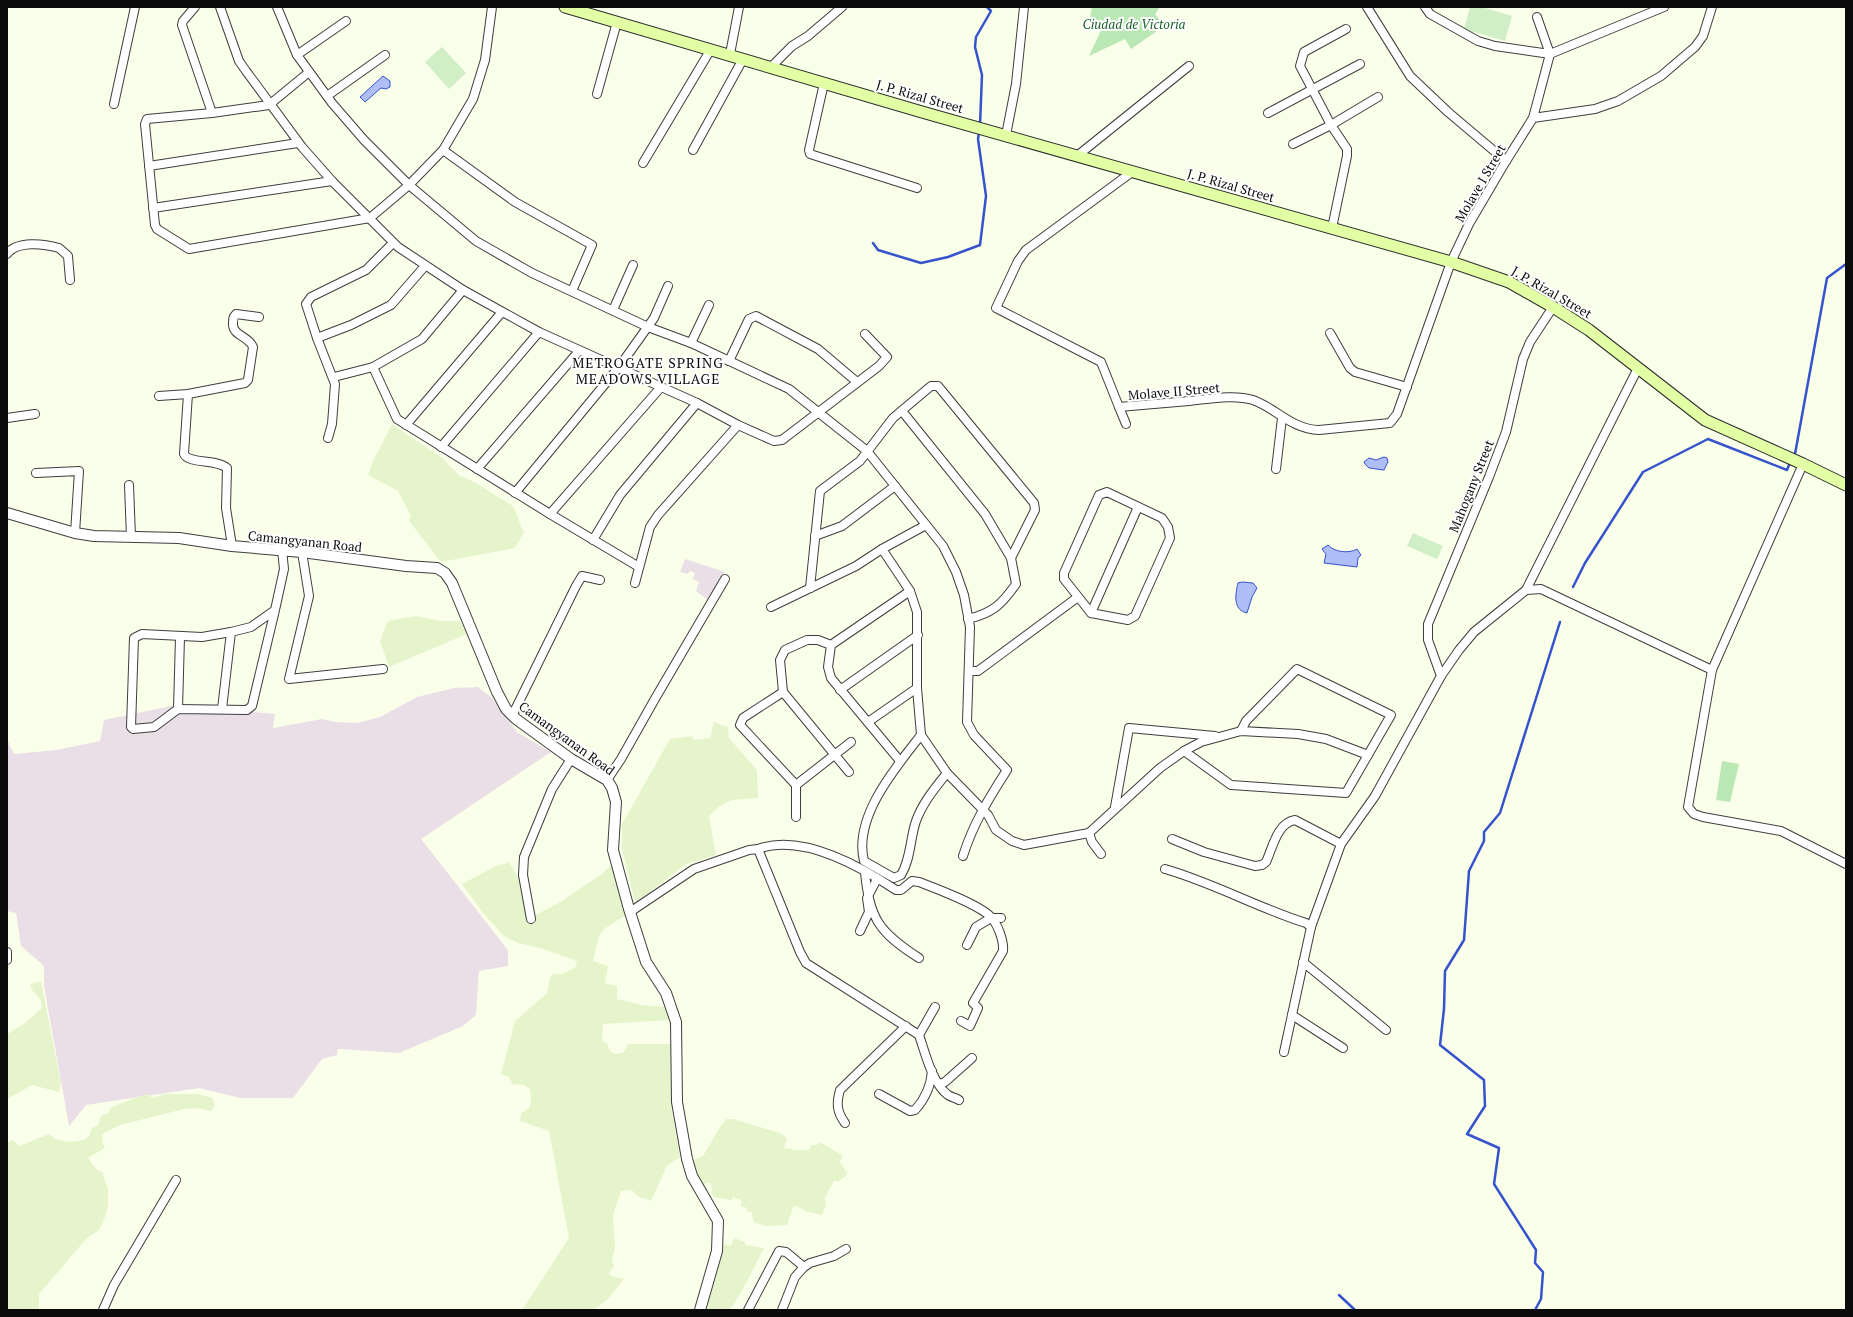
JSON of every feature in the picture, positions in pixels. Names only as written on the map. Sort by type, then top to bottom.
[{"type":"main road","name":"J. P. Rizal Street","points":[[565,7],[1132,172],[1452,262],[1509,282],[1590,330],[1705,420],[1846,485]]},
{"type":"street","points":[[114,104],[135,7]]},
{"type":"street","points":[[195,7],[183,21],[182,25],[212,113]]},
{"type":"street","points":[[220,7],[239,61],[269,105],[298,143],[332,181],[393,243],[425,266],[463,290],[539,332],[578,351],[620,367],[698,403],[738,425],[774,441],[782,440],[878,366],[887,357],[865,334]]},
{"type":"street","points":[[277,7],[297,55],[327,96],[369,146],[409,186],[441,214],[476,240],[532,273],[648,327],[691,343],[789,389],[867,451],[943,546],[956,572],[964,595],[968,619],[968,722],[974,735],[1007,770],[982,809],[970,833],[963,856]]},
{"type":"street","points":[[309,72],[269,105],[212,113],[147,119],[145,124],[156,228],[189,249],[370,218],[409,186],[443,150],[473,99],[485,60],[492,7]]},
{"type":"street","points":[[730,54],[739,7]]},
{"type":"street","points":[[771,67],[792,46],[808,36],[842,7]]},
{"type":"street","points":[[1006,135],[1016,84],[1024,7]]},
{"type":"street","points":[[1367,7],[1410,76],[1448,112],[1506,161]]},
{"type":"street","points":[[1425,7],[1430,14],[1478,42],[1550,54],[1664,7]]},
{"type":"street","points":[[1533,118],[1595,109],[1618,101],[1661,76],[1695,47],[1703,36],[1712,7]]},
{"type":"street","points":[[1538,17],[1550,54]]},
{"type":"street","points":[[297,55],[346,21]]},
{"type":"street","points":[[597,94],[617,22]]},
{"type":"street","points":[[1332,228],[1347,156],[1347,149],[1331,125],[1300,66],[1304,52],[1346,29]]},
{"type":"street","points":[[643,163],[711,49]]},
{"type":"street","points":[[327,96],[385,54]]},
{"type":"street","name":"Molave I Street","points":[[1452,262],[1469,224],[1533,118],[1550,54]]},
{"type":"street","points":[[692,150],[743,59]]},
{"type":"street","points":[[1268,113],[1360,64]]},
{"type":"street","points":[[1077,156],[1189,66]]},
{"type":"street","points":[[824,83],[809,150],[810,154],[917,188]]},
{"type":"street","points":[[1293,144],[1331,125],[1378,97]]},
{"type":"street","points":[[149,166],[298,143]]},
{"type":"street","points":[[443,150],[515,202],[592,245],[572,291]]},
{"type":"street","name":"Molave II Street","points":[[1132,172],[1026,250],[1018,260],[996,308],[1101,362],[1119,407],[1213,398],[1242,398],[1254,401],[1282,418],[1308,430],[1327,430],[1390,423],[1397,414],[1452,262]]},
{"type":"street","points":[[153,208],[332,181]]},
{"type":"street","points":[[328,438],[332,424],[335,384],[334,377],[317,338],[306,304],[307,300],[366,270],[393,243]]},
{"type":"street","points":[[7,254],[16,246],[22,245],[60,248],[68,256],[70,280]]},
{"type":"street","points":[[613,310],[632,265]]},
{"type":"street","points":[[317,338],[351,325],[391,304],[425,266]]},
{"type":"street","points":[[515,493],[620,367],[654,318],[668,286]]},
{"type":"street","points":[[334,377],[373,367],[422,339],[463,290]]},
{"type":"street","points":[[691,343],[709,305]]},
{"type":"street","name":"Mahogany Street","points":[[1441,676],[1428,640],[1428,624],[1503,438],[1515,396],[1523,359],[1530,342],[1553,307]]},
{"type":"street","points":[[406,425],[502,312]]},
{"type":"street","points":[[158,396],[188,394],[245,383],[248,380],[253,347],[251,342],[235,332],[233,328],[233,319],[236,314],[259,317]]},
{"type":"street","points":[[729,361],[749,319],[756,316],[818,349],[857,382]]},
{"type":"street","points":[[441,447],[539,332]]},
{"type":"street","points":[[1330,333],[1350,368],[1355,372],[1407,387]]},
{"type":"street","points":[[477,469],[578,351]]},
{"type":"street","points":[[373,367],[397,419],[515,493],[639,567]]},
{"type":"street","points":[[1284,1052],[1311,927],[1341,844],[1375,796],[1441,676],[1474,632],[1526,590],[1638,368]]},
{"type":"street","points":[[810,588],[820,491],[860,462],[893,418],[931,386],[938,386],[1034,503],[1035,510],[1011,558]]},
{"type":"street","points":[[550,514],[661,387]]},
{"type":"street","points":[[188,394],[184,454],[188,459],[222,464],[226,468],[226,508],[232,546]]},
{"type":"street","points":[[593,540],[620,495],[698,403]]},
{"type":"street","points":[[1119,407],[1126,424]]},
{"type":"street","points":[[902,411],[986,514],[1011,558],[1016,584],[1001,604],[977,617],[968,619]]},
{"type":"street","points":[[7,418],[35,414]]},
{"type":"street","points":[[1276,469],[1282,418]]},
{"type":"street","points":[[635,582],[650,527],[658,515],[738,425]]},
{"type":"street","points":[[1803,464],[1712,670],[1688,807],[1694,814],[1703,818],[1782,831],[1846,864]]},
{"type":"street","points":[[36,473],[79,471],[75,534]]},
{"type":"street","points":[[129,485],[131,537]]},
{"type":"street","points":[[816,536],[842,526],[895,486]]},
{"type":"street","points":[[1107,492],[1138,507],[1162,518],[1168,527],[1170,538],[1135,616],[1128,620],[1091,613],[1064,579],[1064,573],[1099,495],[1107,492]]},
{"type":"street","points":[[1091,613],[1138,507]]},
{"type":"street","name":"Camangyanan Road","points":[[7,513],[75,534],[94,536],[180,538],[232,546],[302,552],[406,566],[438,568],[445,573],[452,583],[497,692],[506,710],[571,759],[607,780],[612,788],[616,802],[613,850],[630,912],[646,962],[666,993],[672,1006],[676,1022],[677,1102],[687,1159],[692,1176],[718,1221],[717,1251],[700,1310]]},
{"type":"street","points":[[772,607],[856,566],[882,549],[926,525]]},
{"type":"street","points":[[882,549],[910,590],[917,612],[917,688],[921,735],[947,773],[988,815],[996,830],[1012,841],[1024,845],[1089,833],[1115,807],[1160,768],[1184,751],[1201,742],[1241,731],[1298,734],[1326,739],[1368,755]]},
{"type":"street","points":[[275,610],[251,627],[231,632],[202,637],[142,634],[134,638],[131,727],[134,729],[154,727],[178,708],[246,710],[252,706],[275,610],[284,568],[282,550]]},
{"type":"street","points":[[302,552],[309,596],[289,679],[383,670]]},
{"type":"street","points":[[512,716],[582,576],[600,580]]},
{"type":"street","points":[[607,780],[621,759],[725,579]]},
{"type":"street","points":[[1526,590],[1541,588],[1712,670]]},
{"type":"street","points":[[831,646],[910,590]]},
{"type":"street","points":[[969,671],[978,671],[1078,598]]},
{"type":"street","points":[[222,709],[231,632]]},
{"type":"street","points":[[840,690],[918,635]]},
{"type":"street","points":[[178,708],[180,637]]},
{"type":"street","points":[[831,646],[818,640],[807,640],[785,650],[780,660],[783,692],[849,772]]},
{"type":"street","points":[[831,646],[830,678],[900,761]]},
{"type":"street","points":[[1184,751],[1231,784],[1346,793],[1391,715],[1297,669],[1246,721],[1241,731]]},
{"type":"street","points":[[868,722],[917,688]]},
{"type":"street","points":[[783,692],[743,718],[740,725],[796,785],[796,817]]},
{"type":"street","points":[[1115,807],[1129,728],[1220,737]]},
{"type":"street","points":[[921,735],[900,761],[880,792],[868,818],[865,825],[861,851],[864,861],[894,878],[901,875],[906,868],[916,821],[929,796],[947,773]]},
{"type":"street","points":[[796,785],[851,742]]},
{"type":"street","points":[[531,919],[524,875],[524,857],[552,789],[571,759]]},
{"type":"street","points":[[1172,839],[1204,852],[1255,866],[1262,865],[1266,862],[1281,828],[1288,821],[1295,820],[1341,844]]},
{"type":"street","points":[[1089,833],[1092,842],[1101,854]]},
{"type":"street","points":[[630,912],[694,869],[749,850],[758,849],[797,845],[815,848],[877,878],[896,890],[901,890],[912,881],[919,882],[981,910],[991,918],[1004,943],[1003,951],[973,1003],[978,1008],[970,1026],[961,1021]]},
{"type":"street","points":[[758,849],[800,952],[806,963],[919,1035],[932,1071],[939,1084],[947,1094],[959,1100]]},
{"type":"street","points":[[1165,869],[1208,883],[1271,911],[1306,923],[1311,927]]},
{"type":"street","points":[[860,931],[869,912],[865,872]]},
{"type":"street","points":[[877,878],[867,898],[875,918],[897,944],[919,958]]},
{"type":"street","points":[[967,945],[976,927],[991,918],[1001,918]]},
{"type":"street","points":[[7,952],[7,960]]},
{"type":"street","points":[[1303,962],[1386,1030]]},
{"type":"street","points":[[919,1035],[935,1007]]},
{"type":"street","points":[[1292,1016],[1343,1048]]},
{"type":"street","points":[[845,1123],[838,1114],[837,1101],[840,1090],[906,1026]]},
{"type":"street","points":[[939,1084],[945,1082],[972,1058]]},
{"type":"street","points":[[879,1094],[910,1111],[916,1110],[927,1091],[932,1071]]},
{"type":"street","points":[[103,1310],[114,1285],[176,1180]]},
{"type":"street","points":[[782,1310],[795,1278],[804,1267],[810,1263],[834,1256],[846,1249]]},
{"type":"street","points":[[748,1310],[779,1251],[786,1252],[804,1267]]},
{"type":"shaded area","points":[[685,559],[725,572],[709,601],[696,591],[699,582],[693,579],[695,573],[690,571],[688,574],[680,572]]},
{"type":"shaded area","points":[[478,687],[491,697],[517,732],[551,752],[421,839],[508,950],[508,966],[479,971],[476,1015],[463,1026],[399,1053],[338,1049],[337,1055],[322,1059],[293,1098],[240,1098],[199,1088],[86,1105],[69,1126],[44,986],[44,966],[21,946],[16,913],[7,911],[7,739],[14,754],[56,750],[100,741],[104,720],[176,705],[275,714],[273,728],[322,719],[336,722],[357,723],[380,717],[417,697],[454,688]]},
{"type":"green space","name":"Ciudad de Victoria","points":[[1092,7],[1160,7],[1155,14],[1164,26],[1131,49],[1125,39],[1089,56],[1104,24],[1090,18]]},
{"type":"green space","points":[[1470,7],[1482,7],[1512,16],[1505,41],[1464,29]]},
{"type":"green space","points":[[442,47],[466,73],[449,89],[425,62]]},
{"type":"green space","points":[[392,424],[442,458],[459,475],[476,483],[513,506],[524,533],[515,548],[441,562],[409,521],[411,516],[398,491],[368,475],[373,461]]},
{"type":"green space","points":[[1413,533],[1443,546],[1437,559],[1407,546]]},
{"type":"green space","points":[[416,616],[440,621],[460,621],[467,634],[389,667],[380,641],[388,621]]},
{"type":"green space","points":[[714,722],[728,727],[729,738],[757,770],[758,798],[732,800],[718,807],[709,816],[716,855],[686,864],[636,902],[622,849],[622,824],[670,739],[692,736],[694,740],[710,738]]},
{"type":"green space","points":[[1722,761],[1739,764],[1730,802],[1716,800]]},
{"type":"green space","points":[[509,862],[519,879],[534,916],[562,901],[603,873],[612,864],[626,915],[604,929],[599,936],[593,961],[608,966],[605,983],[617,986],[617,999],[642,1005],[667,1007],[670,1020],[603,1024],[602,1041],[607,1043],[610,1051],[615,1054],[623,1053],[628,1044],[671,1044],[671,1105],[680,1157],[667,1166],[651,1201],[637,1196],[632,1190],[621,1191],[613,1215],[615,1248],[612,1259],[614,1266],[609,1273],[611,1276],[624,1279],[609,1298],[594,1310],[522,1310],[569,1238],[549,1131],[520,1121],[521,1114],[530,1107],[530,1089],[524,1085],[512,1084],[509,1077],[501,1074],[515,1021],[547,993],[550,978],[553,974],[561,974],[575,968],[577,961],[543,949],[518,943],[504,936],[483,913],[462,884],[494,867]]},
{"type":"green space","points":[[41,981],[61,1084],[59,1092],[32,1085],[7,1099],[7,1034],[24,1024],[42,1008],[41,1000],[32,990],[30,984]]},
{"type":"green space","points":[[146,1094],[153,1098],[165,1094],[198,1094],[212,1098],[215,1105],[212,1111],[195,1108],[184,1109],[120,1125],[102,1134],[105,1148],[88,1158],[96,1169],[102,1172],[108,1189],[108,1207],[99,1230],[86,1239],[39,1294],[39,1310],[7,1310],[7,1143],[13,1140],[19,1146],[49,1134],[55,1139],[69,1142],[84,1140],[89,1136],[92,1128],[98,1125],[101,1116],[108,1113],[112,1107]]},
{"type":"green space","points":[[726,1119],[733,1119],[780,1133],[787,1138],[784,1148],[809,1150],[812,1145],[817,1145],[820,1142],[843,1156],[840,1162],[848,1174],[839,1181],[834,1181],[825,1198],[826,1205],[822,1215],[808,1212],[794,1205],[787,1225],[767,1226],[756,1223],[753,1220],[752,1212],[747,1212],[747,1208],[741,1206],[741,1200],[733,1197],[732,1200],[713,1197],[711,1183],[706,1183],[703,1189],[691,1161],[703,1156]]},
{"type":"green space","points":[[734,1238],[745,1242],[745,1245],[764,1248],[743,1289],[730,1310],[705,1310],[724,1244],[731,1246]]},
{"type":"water","points":[[383,76],[390,81],[390,87],[386,89],[381,88],[365,102],[360,97]]},
{"type":"water","points":[[1384,457],[1387,458],[1388,462],[1384,470],[1369,468],[1364,462],[1369,458],[1376,460]]},
{"type":"water","points":[[1328,545],[1342,552],[1354,551],[1357,549],[1361,555],[1358,558],[1357,567],[1324,563],[1326,554],[1322,549]]},
{"type":"water","points":[[1238,583],[1253,583],[1257,588],[1252,597],[1247,613],[1239,609],[1236,601]]},
{"type":"waterway","points":[[980,125],[982,75],[975,47],[976,37],[991,11],[987,7]]},
{"type":"waterway","points":[[873,243],[878,250],[921,263],[948,257],[980,245],[986,196],[978,139],[979,132]]},
{"type":"waterway","points":[[1795,454],[1827,278],[1846,264]]},
{"type":"waterway","points":[[1573,587],[1585,563],[1643,472],[1708,439],[1787,470],[1789,465]]},
{"type":"waterway","points":[[1535,1310],[1541,1299],[1543,1272],[1535,1263],[1536,1250],[1494,1184],[1499,1148],[1467,1134],[1485,1106],[1484,1080],[1440,1045],[1444,1009],[1445,971],[1464,940],[1469,871],[1484,841],[1484,832],[1500,813],[1560,622]]},
{"type":"waterway","points":[[1339,1295],[1355,1310]]},
{"type":"district","name":"METROGATE SPRING MEADOWS VILLAGE","points":[[648,370]]}]
